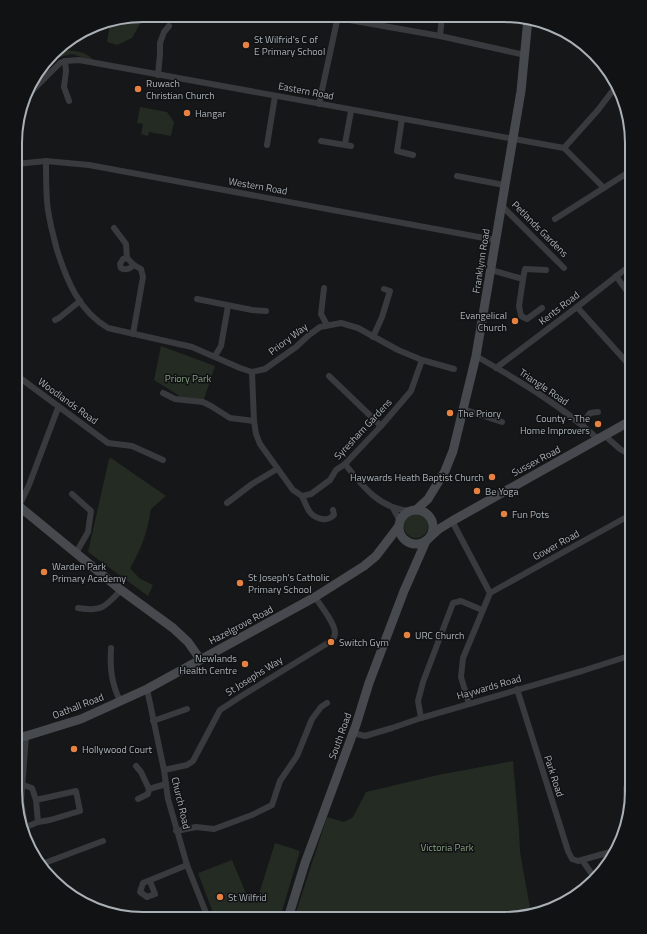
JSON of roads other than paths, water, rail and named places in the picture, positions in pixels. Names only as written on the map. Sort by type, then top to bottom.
[{"type":"main road","name":"Franklynn Road","points":[[414,510],[428,499],[445,471],[453,451],[464,409],[476,356],[521,92],[528,24]]},
{"type":"main road","name":"Sussex Road","points":[[428,540],[439,529],[452,521],[625,424]]},
{"type":"main road","name":"Franklynn Road","points":[[428,499],[429,516]]},
{"type":"main road","points":[[22,508],[121,590],[173,628],[188,642],[200,660]]},
{"type":"main road","points":[[429,516],[433,529],[428,540],[417,544],[408,541],[401,535],[400,524],[406,513],[414,510],[429,516],[443,522],[452,521]]},
{"type":"main road","name":"Hazelgrove Road","points":[[147,689],[315,597],[364,566],[376,556],[400,524]]},
{"type":"main road","name":"South Road","points":[[290,912],[318,827],[353,733],[368,684],[416,563],[428,540]]},
{"type":"main road","name":"Hazelgrove Road","points":[[382,548],[394,541],[408,541]]},
{"type":"main road","points":[[408,541],[416,563]]},
{"type":"main road","name":"Oathall Road","points":[[22,737],[74,722],[147,689]]},
{"type":"street","points":[[319,104],[337,22]]},
{"type":"street","points":[[365,22],[440,36],[525,55]]},
{"type":"street","points":[[440,36],[441,22]]},
{"type":"street","points":[[158,75],[160,43],[164,32],[169,26]]},
{"type":"street","name":"Eastern Road","points":[[65,61],[78,60],[351,111],[564,148]]},
{"type":"street","points":[[34,88],[56,66],[65,61],[66,71],[64,87],[68,101]]},
{"type":"street","points":[[604,188],[564,148],[614,90]]},
{"type":"street","points":[[267,145],[275,96]]},
{"type":"street","points":[[321,140],[348,145],[351,111]]},
{"type":"street","points":[[402,119],[397,151],[413,155]]},
{"type":"street","points":[[46,161],[47,201],[52,232],[66,276],[80,301],[98,322],[116,330],[192,347],[252,372],[254,421],[256,434],[260,444],[292,490],[302,496],[309,513],[315,518],[326,519],[334,515],[332,510]]},
{"type":"street","name":"Western Road","points":[[22,163],[46,161],[89,165],[495,240]]},
{"type":"street","points":[[555,219],[625,174]]},
{"type":"street","points":[[457,176],[504,186]]},
{"type":"street","name":"Petlands Gardens","points":[[501,204],[564,268]]},
{"type":"street","points":[[114,228],[126,244],[127,258],[141,269],[143,277],[133,334]]},
{"type":"street","points":[[127,258],[121,260],[120,264],[122,268],[125,270],[134,265]]},
{"type":"street","points":[[542,308],[527,319],[521,316],[519,306],[525,269],[546,270]]},
{"type":"street","name":"Kents Road","points":[[496,368],[625,269]]},
{"type":"street","points":[[491,270],[523,279]]},
{"type":"street","points":[[616,276],[625,288]]},
{"type":"street","points":[[324,288],[321,314],[327,325]]},
{"type":"street","points":[[373,337],[382,317],[390,291],[384,290]]},
{"type":"street","points":[[197,300],[252,310],[266,311]]},
{"type":"street","points":[[55,320],[80,301]]},
{"type":"street","points":[[215,356],[221,346],[228,306]]},
{"type":"street","points":[[577,307],[625,359]]},
{"type":"street","name":"Priory Way","points":[[252,372],[265,369],[296,348],[320,328],[327,325],[341,323],[358,328],[373,337],[422,360],[454,370]]},
{"type":"street","name":"Triangle Road","points":[[476,356],[625,451]]},
{"type":"street","name":"Syresham Gardens","points":[[302,496],[310,494],[330,480],[336,470],[345,464],[381,426],[411,391],[422,360]]},
{"type":"street","points":[[329,376],[381,426]]},
{"type":"street","name":"Woodlands Road","points":[[22,380],[58,408],[108,443],[132,446],[163,460]]},
{"type":"street","points":[[163,393],[176,399],[202,402],[230,418],[254,421]]},
{"type":"street","points":[[22,496],[29,485],[58,408]]},
{"type":"street","points":[[464,409],[502,422]]},
{"type":"street","points":[[582,424],[590,413],[598,412]]},
{"type":"street","points":[[345,464],[363,486],[376,498],[393,508],[414,510]]},
{"type":"street","points":[[227,503],[252,484],[277,468]]},
{"type":"street","points":[[72,494],[91,511],[88,532],[76,553]]},
{"type":"street","points":[[393,508],[400,524]]},
{"type":"street","name":"Gower Road","points":[[490,593],[625,518]]},
{"type":"street","points":[[452,521],[490,593],[464,658],[461,677],[469,704]]},
{"type":"street","points":[[78,608],[92,610],[106,606],[121,590]]},
{"type":"street","name":"St Josephs Way","points":[[164,770],[186,765],[193,761],[220,710],[332,641],[335,633],[334,627],[315,597]]},
{"type":"street","points":[[421,718],[418,701],[423,682],[453,603],[461,601],[482,610]]},
{"type":"street","points":[[111,648],[110,665],[112,683],[120,701]]},
{"type":"street","name":"Haywards Road","points":[[353,733],[365,736],[421,718],[582,672],[625,657]]},
{"type":"street","name":"Church Road","points":[[147,689],[164,770],[168,799],[176,831],[206,912]]},
{"type":"street","name":"Park Road","points":[[517,690],[568,852],[572,859],[578,861],[582,860]]},
{"type":"street","points":[[176,831],[196,827],[214,829],[252,815],[272,805],[280,781],[297,756],[312,719],[321,707],[327,703]]},
{"type":"street","points":[[153,721],[187,709]]},
{"type":"street","points":[[22,789],[26,736]]},
{"type":"street","points":[[136,766],[141,772],[149,789],[148,794],[138,799]]},
{"type":"street","points":[[149,789],[166,784]]},
{"type":"street","points":[[23,785],[32,788],[36,800],[38,822]]},
{"type":"street","points":[[27,827],[38,822],[80,811],[76,791],[36,800]]},
{"type":"street","points":[[46,863],[103,841]]},
{"type":"street","points":[[592,874],[582,860],[608,853]]},
{"type":"street","points":[[150,881],[187,864]]},
{"type":"place","name":"St Wilfrid's C of E Primary School","points":[[246,45]]},
{"type":"place","name":"Ruwach Christian Church","points":[[138,89]]},
{"type":"place","name":"Hangar","points":[[187,113]]},
{"type":"place","name":"Evangelical Church","points":[[515,321]]},
{"type":"place","name":"The Priory","points":[[450,413]]},
{"type":"place","name":"County - The Home Improvers","points":[[598,424]]},
{"type":"place","name":"Haywards Heath Baptist Church","points":[[492,477]]},
{"type":"place","name":"Be Yoga","points":[[477,491]]},
{"type":"place","name":"Fun Pots","points":[[504,514]]},
{"type":"place","name":"Warden Park Primary Academy","points":[[44,572]]},
{"type":"place","name":"St Joseph's Catholic Primary School","points":[[240,583]]},
{"type":"place","name":"URC Church","points":[[407,635]]},
{"type":"place","name":"Switch Gym","points":[[331,642]]},
{"type":"place","name":"Newlands Health Centre","points":[[245,664]]},
{"type":"place","name":"Hollywood Court","points":[[74,749]]},
{"type":"place","name":"St Wilfrid","points":[[220,897]]},
{"type":"park label","name":"Priory Park","points":[[188,378]]},
{"type":"park label","name":"Victoria Park","points":[[447,847]]}]
